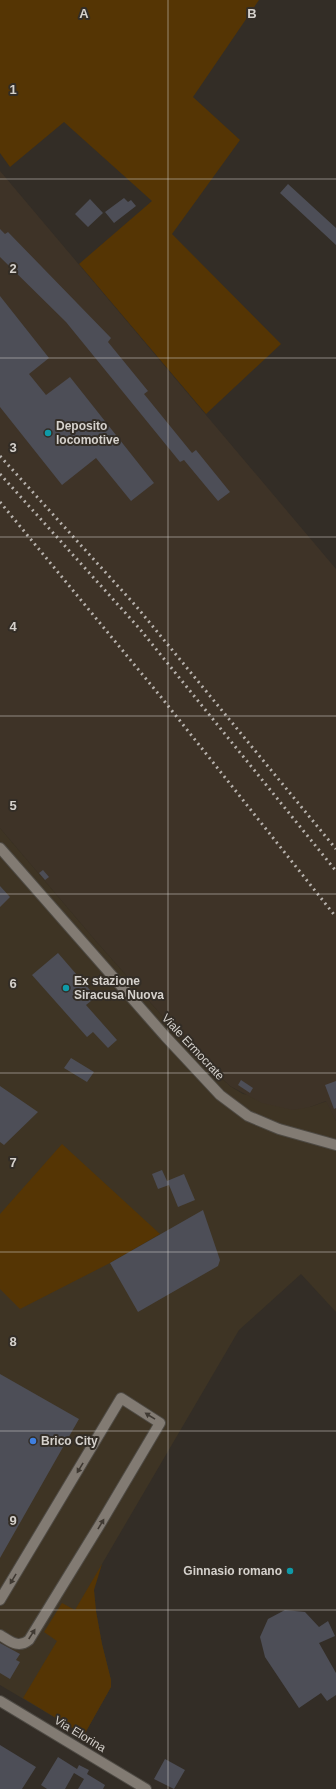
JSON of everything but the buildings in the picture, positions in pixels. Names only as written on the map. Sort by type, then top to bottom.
[{"type":"main road","name":"Viale Ermocrate","points":[[0,848],[165,1036],[220,1095],[248,1116],[279,1129],[336,1145]]},
{"type":"main road","points":[[0,1600],[121,1398],[160,1423],[29,1640],[24,1644],[19,1645],[0,1635]]},
{"type":"main road","name":"Via Elorina","points":[[0,1701],[146,1789]]},
{"type":"shaded area","points":[[0,0],[259,0],[193,97],[240,140],[172,234],[281,344],[206,414],[79,264],[152,201],[64,122],[10,167],[0,153]]},
{"type":"shaded area","points":[[0,171],[336,569],[336,1121],[326,1101],[310,1107],[293,1110],[262,1103],[230,1086],[189,1046],[95,940],[0,828]]},
{"type":"shaded area","points":[[0,828],[95,940],[189,1046],[230,1086],[243,1094],[310,1107],[327,1101],[336,1121],[336,1312],[301,1274],[239,1330],[102,1564],[96,1579],[94,1590],[96,1611],[111,1680],[111,1687],[84,1735],[0,1685]]},
{"type":"shaded area","points":[[62,1144],[160,1234],[110,1263],[20,1309],[0,1289],[0,1214]]},
{"type":"shaded area","points":[[102,1564],[94,1590],[96,1611],[111,1680],[111,1687],[84,1735],[23,1698],[57,1641],[44,1632],[62,1603],[75,1610]]},
{"type":"railway","points":[[0,456],[136,606],[336,849]]},
{"type":"railway","points":[[0,474],[139,628],[336,871]]},
{"type":"railway","points":[[0,502],[161,697],[336,917]]},
{"type":"place","name":"Deposito locomotive","points":[[48,433]]},
{"type":"place","name":"Ex stazione Siracusa Nuova","points":[[66,988]]},
{"type":"place","name":"Brico City","points":[[33,1441]]},
{"type":"place","name":"Ginnasio romano","points":[[290,1571]]}]
